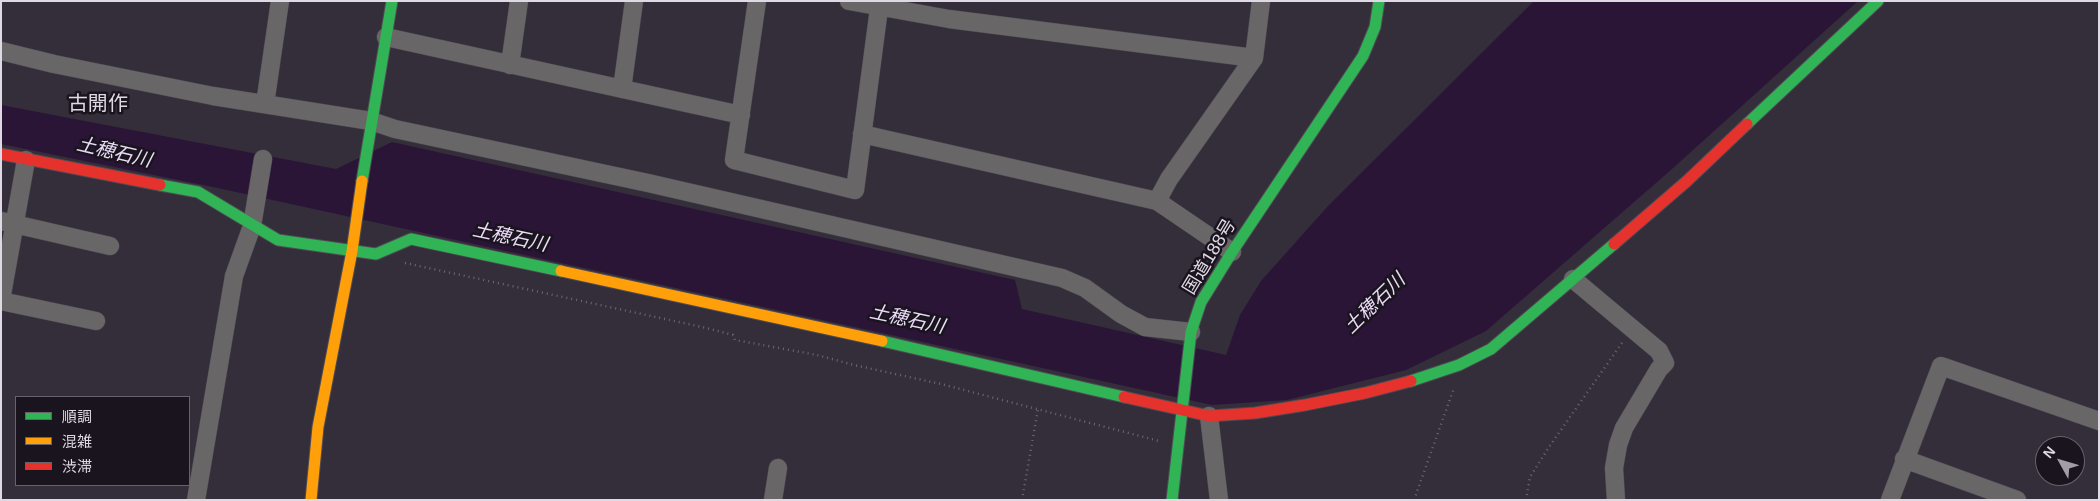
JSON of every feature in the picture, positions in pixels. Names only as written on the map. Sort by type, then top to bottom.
[{"type":"main road","points":[[312,500],[318,427],[352,251],[367,144],[392,1]]},
{"type":"main road","name":"国道188号","points":[[1172,500],[1190,336],[1201,302],[1232,252],[1364,56],[1375,27],[1379,1]]},
{"type":"main road","points":[[1,154],[198,192],[278,240],[376,254],[411,239],[731,307],[1182,407],[1209,416],[1255,413],[1305,406],[1365,393],[1428,376],[1459,365],[1491,349],[1687,181],[1878,1]]},
{"type":"main road","name":"国道188号","points":[[1341,88],[1357,41]]},
{"type":"street","points":[[265,104],[280,1]]},
{"type":"street","points":[[510,65],[519,1]]},
{"type":"street","points":[[622,89],[634,1]]},
{"type":"street","points":[[757,1],[734,160],[855,190],[879,4]]},
{"type":"street","points":[[848,1],[879,4],[958,20],[1254,58]]},
{"type":"street","points":[[1157,201],[1168,180],[1254,58],[1262,1]]},
{"type":"street","points":[[386,37],[741,115]]},
{"type":"street","points":[[1,51],[82,69],[265,104],[302,108],[371,121],[395,129],[1062,278],[1085,288],[1120,314],[1145,326],[1190,336]]},
{"type":"street","points":[[862,134],[1157,201],[1232,252]]},
{"type":"street","points":[[196,500],[234,276],[252,226],[263,159]]},
{"type":"street","points":[[26,160],[8,222],[1,300],[96,321]]},
{"type":"street","points":[[8,222],[110,246]]},
{"type":"street","points":[[1573,279],[1659,351],[1665,363],[1659,369],[1624,428],[1618,445],[1614,468],[1616,500]]},
{"type":"street","points":[[1890,500],[1941,366],[2099,421]]},
{"type":"street","points":[[1209,416],[1219,500]]},
{"type":"street","points":[[1904,459],[2017,500]]},
{"type":"street","points":[[773,500],[778,468]]},
{"type":"path","points":[[387,250],[404,262],[702,327],[733,335],[736,340],[817,355],[941,384],[1145,437]]},
{"type":"path","points":[[1526,500],[1530,477],[1632,329]]},
{"type":"path","points":[[1414,500],[1460,370],[1459,365]]},
{"type":"path","points":[[1022,500],[1038,409]]},
{"type":"water","name":"土穂石川","points":[[1534,1],[1858,1],[1672,169],[1486,331],[1406,370],[1287,400],[1212,405],[213,187],[1,144],[1,105],[336,169],[392,142],[1015,280],[1022,309],[1226,355],[1240,315],[1261,281],[1329,205]]},
{"type":"traffic: fast","points":[[362,181],[392,1]]},
{"type":"traffic: fast","points":[[1172,500],[1191,332],[1201,302],[1232,252],[1363,56],[1375,27],[1379,1]]},
{"type":"traffic: fast","points":[[1747,124],[1878,1]]},
{"type":"traffic: fast","points":[[160,185],[198,192],[278,240],[376,254],[411,239],[561,271]]},
{"type":"traffic: fast","points":[[1411,381],[1459,365],[1491,349],[1614,244]]},
{"type":"traffic: fast","points":[[882,341],[1124,397]]},
{"type":"traffic: slow","points":[[311,500],[318,427],[352,251],[362,181]]},
{"type":"traffic: slow","points":[[561,271],[882,341]]},
{"type":"traffic: jam","points":[[1614,244],[1687,181],[1747,124]]},
{"type":"traffic: jam","points":[[1,154],[160,185]]},
{"type":"traffic: jam","points":[[1124,397],[1209,416],[1255,413],[1305,405],[1365,393],[1411,381]]},
{"type":"district","name":"古開作","points":[[98,104]]}]
